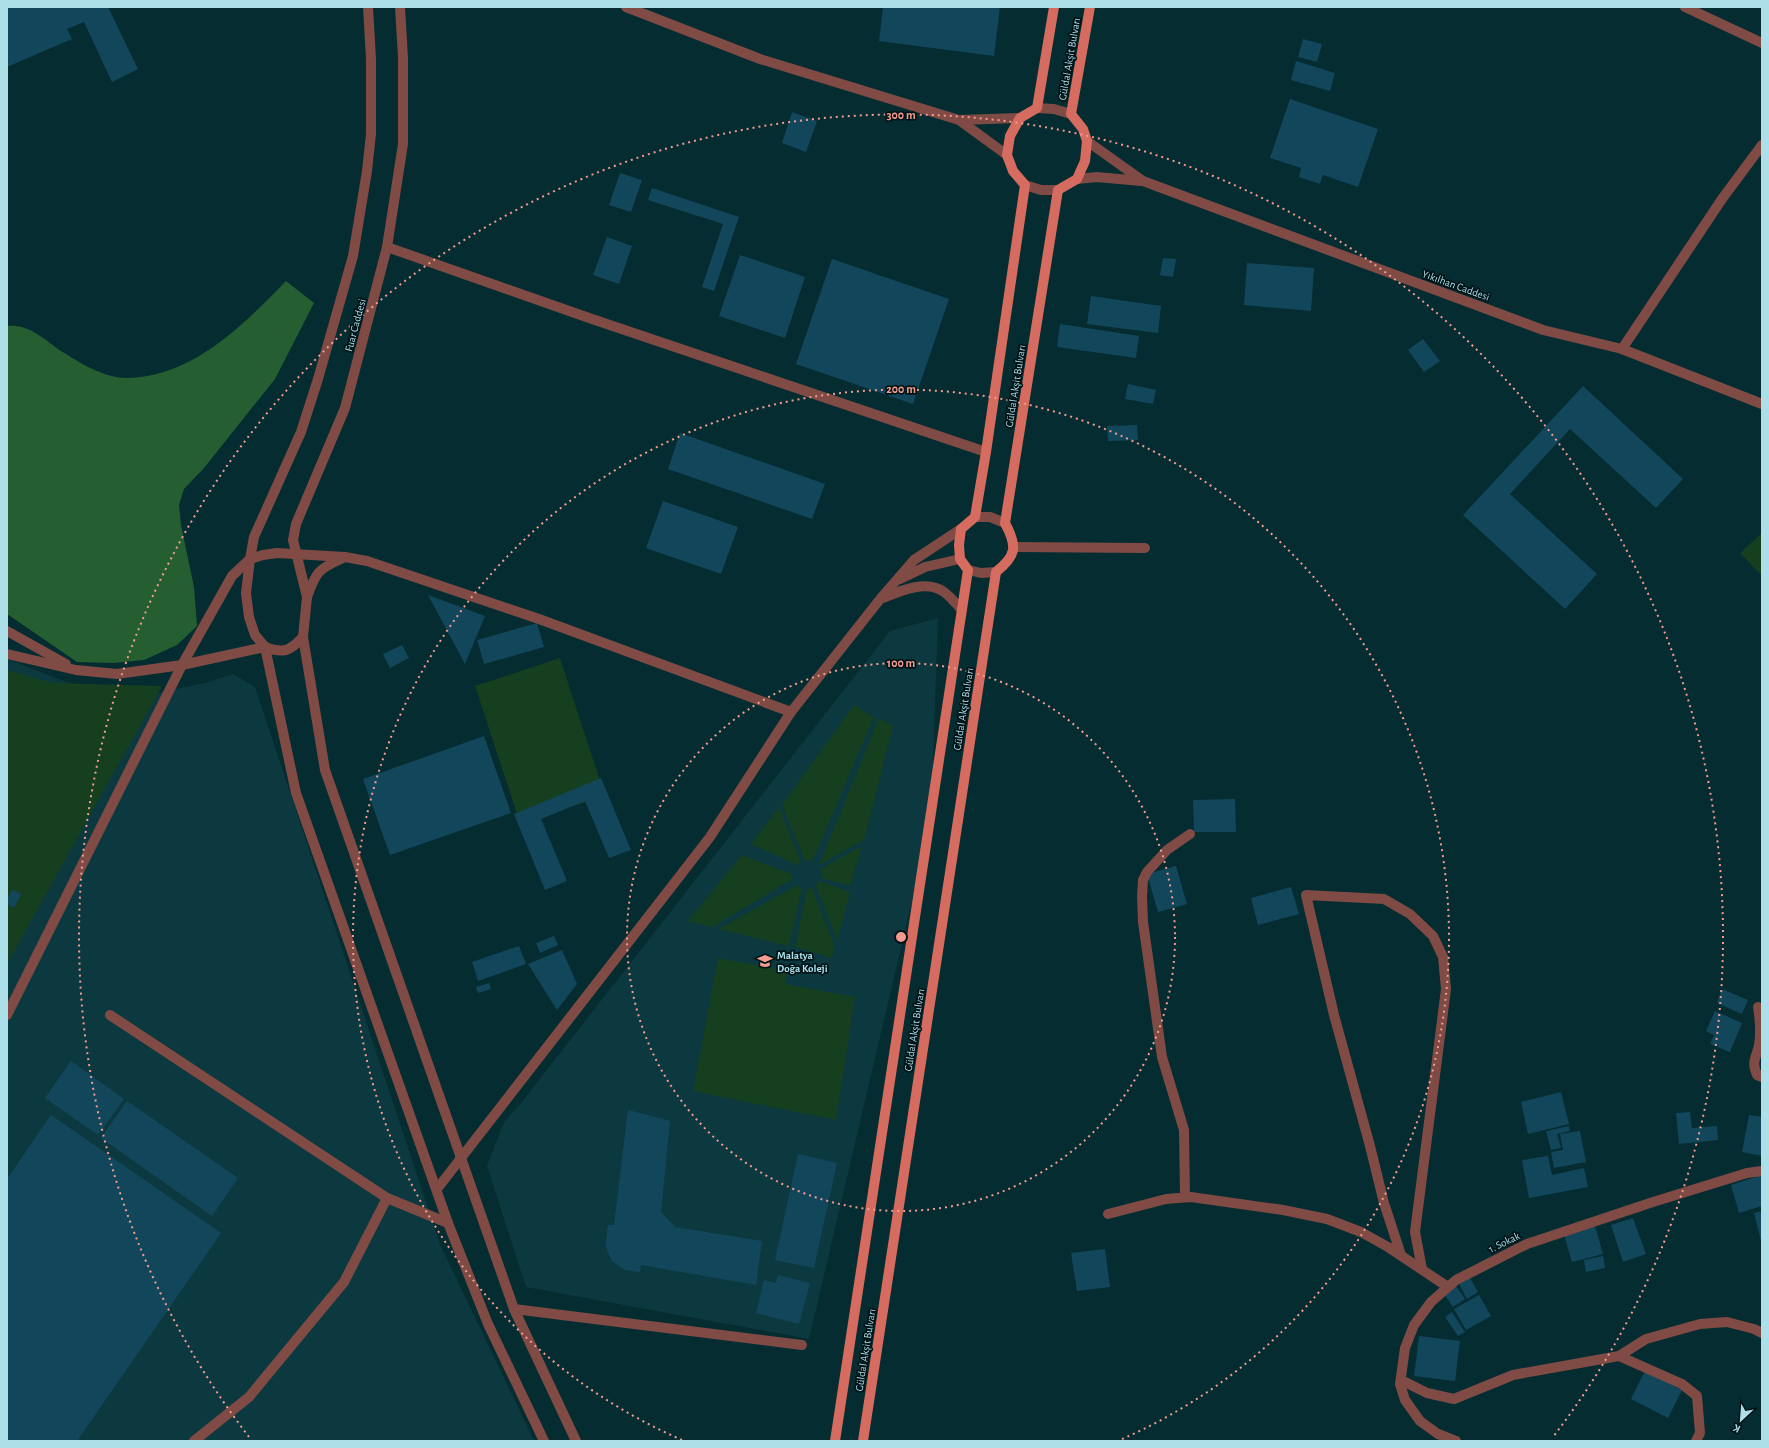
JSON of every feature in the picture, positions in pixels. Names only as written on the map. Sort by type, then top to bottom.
[{"type":"main road","points":[[1025,185],[1013,171],[1006,155],[1010,136],[1020,118],[1037,108],[1054,7]]},
{"type":"main road","name":"Güldal Akşit Bulvarı","points":[[1087,141],[1082,129],[1071,114],[1090,7]]},
{"type":"main road","points":[[1058,190],[1077,179],[1085,161],[1087,141]]},
{"type":"main road","name":"Güldal Akşit Bulvarı","points":[[975,517],[1025,185]]},
{"type":"main road","name":"Güldal Akşit Bulvarı","points":[[1014,547],[1012,536],[1006,523],[1058,190]]},
{"type":"main road","points":[[968,570],[960,558],[958,545],[962,529],[975,517]]},
{"type":"main road","points":[[996,572],[1009,561],[1014,547]]},
{"type":"main road","name":"Güldal Akşit Bulvarı","points":[[835,1441],[968,570]]},
{"type":"main road","name":"Güldal Akşit Bulvarı","points":[[863,1441],[996,572]]},
{"type":"street","points":[[303,637],[294,646],[285,651],[277,652],[265,647],[255,635],[249,617],[246,593],[254,537],[301,432],[354,256],[366,185],[371,134],[371,59],[368,7]]},
{"type":"street","name":"Fuar Caddesi","points":[[400,7],[403,58],[403,144],[387,247],[345,408],[296,524],[292,540],[307,597],[303,637],[325,770],[514,1309],[576,1441]]},
{"type":"street","points":[[626,7],[760,59],[959,120],[1020,118]]},
{"type":"street","points":[[1685,7],[1762,43]]},
{"type":"street","points":[[1037,108],[1054,109],[1071,114]]},
{"type":"street","points":[[959,120],[1006,155]]},
{"type":"street","name":"Yıkılhan Caddesi","points":[[1087,141],[1143,182]]},
{"type":"street","points":[[1622,349],[1722,199],[1762,145]]},
{"type":"street","name":"Yıkılhan Caddesi","points":[[1077,179],[1097,177],[1143,182],[1543,330],[1622,349],[1762,404]]},
{"type":"street","points":[[1025,185],[1041,190],[1058,190]]},
{"type":"street","points":[[387,247],[592,319],[986,452]]},
{"type":"street","points":[[975,517],[990,517],[1006,523]]},
{"type":"street","points":[[437,1189],[710,837],[790,712],[881,598],[914,560],[962,529]]},
{"type":"street","points":[[1014,547],[1145,548]]},
{"type":"street","points":[[7,1015],[182,665],[232,576],[250,559],[262,555],[295,554],[345,557],[367,561],[539,619],[790,712]]},
{"type":"street","points":[[307,597],[314,578],[323,566],[345,557]]},
{"type":"street","points":[[897,580],[925,567],[960,558]]},
{"type":"street","points":[[968,570],[981,573],[996,572]]},
{"type":"street","points":[[881,598],[905,590],[926,586],[943,591],[962,610]]},
{"type":"street","points":[[7,631],[76,670]]},
{"type":"street","points":[[7,654],[76,670],[117,674],[182,665],[265,647]]},
{"type":"street","points":[[265,647],[296,793],[448,1223],[488,1324],[544,1441]]},
{"type":"street","points":[[1185,1197],[1184,1130],[1162,1057],[1143,922],[1142,896],[1143,880],[1147,872],[1167,850],[1190,834]]},
{"type":"street","points":[[1401,1255],[1384,1203],[1334,1015],[1306,895],[1384,900],[1410,914],[1433,936],[1443,957],[1446,990],[1415,1232],[1422,1269]]},
{"type":"street","points":[[1758,1007],[1760,1031],[1759,1045],[1753,1066],[1757,1075],[1762,1077]]},
{"type":"street","points":[[110,1015],[387,1198],[448,1223]]},
{"type":"street","name":"1. Sokak","points":[[1456,1441],[1438,1434],[1420,1421],[1406,1400],[1401,1380],[1405,1348],[1414,1325],[1431,1302],[1448,1287],[1456,1280],[1527,1244],[1653,1202],[1748,1173],[1762,1172]]},
{"type":"street","points":[[1108,1214],[1160,1200],[1185,1197],[1283,1210],[1327,1219],[1360,1232],[1401,1255],[1448,1287]]},
{"type":"street","points":[[194,1441],[249,1397],[344,1282],[387,1198]]},
{"type":"street","points":[[514,1309],[802,1345]]},
{"type":"street","points":[[1401,1380],[1427,1393],[1454,1399],[1513,1375],[1619,1356],[1646,1339],[1700,1324],[1728,1322],[1754,1329],[1762,1333]]},
{"type":"street","points":[[1619,1356],[1682,1384],[1697,1396],[1700,1433],[1696,1441]]},
{"type":"shaded area","name":"Malatya Doğa Koleji","points":[[938,618],[931,820],[809,1339],[526,1287],[487,1166],[504,1122],[521,1103],[890,631]]},
{"type":"shaded area","points":[[7,659],[116,701],[205,683],[233,674],[255,687],[440,1244],[534,1441],[7,1441]]},
{"type":"green space","points":[[286,281],[314,303],[275,379],[204,468],[184,489],[179,505],[181,525],[194,587],[197,626],[177,645],[144,660],[113,663],[77,662],[7,614],[7,326],[16,326],[31,331],[59,350],[87,366],[111,376],[127,378],[151,375],[174,369],[215,346],[252,315]]},
{"type":"green space","points":[[1762,533],[1762,576],[1740,553]]},
{"type":"green space","points":[[560,658],[605,796],[520,823],[475,686]]},
{"type":"green space","points":[[7,670],[53,683],[162,686],[7,964]]},
{"type":"green space","points":[[854,705],[874,717],[813,860],[805,861],[782,805]]},
{"type":"green space","points":[[879,718],[893,726],[864,840],[819,865]]},
{"type":"green space","points":[[779,807],[801,862],[797,865],[751,844]]},
{"type":"green space","points":[[862,846],[850,886],[822,878],[822,868]]},
{"type":"green space","points":[[742,855],[791,874],[793,879],[712,927],[688,921]]},
{"type":"green space","points":[[818,881],[850,892],[837,940],[816,886]]},
{"type":"green space","points":[[796,886],[802,888],[789,946],[718,929]]},
{"type":"green space","points":[[812,888],[834,945],[832,958],[795,947],[807,889]]},
{"type":"green space","points":[[718,958],[787,971],[785,984],[855,997],[836,1120],[693,1091]]},
{"type":"building","points":[[7,7],[108,7],[138,69],[112,82],[84,22],[67,29],[72,39],[7,67]]},
{"type":"building","points":[[883,7],[1000,7],[994,56],[879,41]]},
{"type":"building","points":[[1303,39],[1322,44],[1317,62],[1298,57]]},
{"type":"building","points":[[1296,61],[1335,73],[1330,91],[1291,80]]},
{"type":"building","points":[[1290,99],[1378,129],[1358,187],[1323,175],[1320,184],[1299,177],[1301,168],[1270,158]]},
{"type":"building","points":[[792,112],[817,121],[806,152],[782,143]]},
{"type":"building","points":[[620,173],[642,180],[631,212],[609,205]]},
{"type":"building","points":[[652,188],[739,217],[714,291],[702,287],[723,224],[648,200]]},
{"type":"building","points":[[607,237],[632,246],[619,284],[593,275]]},
{"type":"building","points":[[740,255],[805,277],[785,338],[719,316]]},
{"type":"building","points":[[1163,258],[1176,259],[1173,277],[1160,275]]},
{"type":"building","points":[[832,259],[949,299],[913,404],[796,364]]},
{"type":"building","points":[[1247,263],[1314,268],[1311,311],[1244,305]]},
{"type":"building","points":[[1091,296],[1161,306],[1158,333],[1087,324]]},
{"type":"building","points":[[1060,324],[1139,336],[1136,358],[1057,347]]},
{"type":"building","points":[[1423,339],[1440,361],[1424,372],[1408,350]]},
{"type":"building","points":[[1128,384],[1156,390],[1153,404],[1125,399]]},
{"type":"building","points":[[1583,386],[1683,479],[1656,508],[1570,429],[1510,494],[1597,574],[1565,609],[1463,515]]},
{"type":"building","points":[[1137,425],[1138,440],[1108,441],[1107,426]]},
{"type":"building","points":[[680,433],[825,484],[812,519],[668,469]]},
{"type":"building","points":[[663,501],[738,527],[721,574],[646,548]]},
{"type":"building","points":[[428,595],[485,616],[465,664]]},
{"type":"building","points":[[537,623],[544,647],[484,664],[477,640]]},
{"type":"building","points":[[402,645],[409,658],[390,668],[383,654]]},
{"type":"building","points":[[484,736],[511,813],[390,855],[363,779]]},
{"type":"building","points":[[601,778],[631,850],[609,858],[585,801],[541,819],[567,881],[545,890],[514,814]]},
{"type":"building","points":[[1235,799],[1236,832],[1194,832],[1193,800]]},
{"type":"building","points":[[1176,866],[1187,904],[1158,912],[1147,874]]},
{"type":"building","points":[[1291,887],[1299,914],[1258,925],[1251,898]]},
{"type":"building","points":[[12,890],[21,894],[14,908],[7,904],[7,900]]},
{"type":"building","points":[[554,936],[558,945],[540,953],[536,943]]},
{"type":"building","points":[[519,946],[526,964],[478,981],[472,962]]},
{"type":"building","points":[[562,950],[577,984],[557,1010],[528,964]]},
{"type":"building","points":[[489,983],[491,989],[478,993],[476,987]]},
{"type":"building","points":[[1722,989],[1748,1000],[1742,1014],[1717,1003]]},
{"type":"building","points":[[1715,1011],[1742,1023],[1730,1052],[1710,1044],[1714,1035],[1706,1031]]},
{"type":"building","points":[[71,1061],[124,1099],[98,1135],[45,1098]]},
{"type":"building","points":[[1561,1092],[1569,1124],[1528,1134],[1521,1102]]},
{"type":"building","points":[[127,1101],[238,1178],[212,1216],[101,1138]]},
{"type":"building","points":[[628,1110],[670,1121],[661,1212],[675,1227],[762,1241],[756,1285],[641,1265],[640,1272],[625,1270],[612,1261],[606,1248],[606,1240],[608,1225],[614,1225]]},
{"type":"building","points":[[1690,1112],[1692,1128],[1717,1126],[1718,1140],[1679,1144],[1676,1113]]},
{"type":"building","points":[[51,1115],[221,1233],[77,1441],[7,1441],[7,1179]]},
{"type":"building","points":[[1749,1115],[1762,1117],[1762,1156],[1742,1152]]},
{"type":"building","points":[[1569,1126],[1570,1131],[1557,1134],[1561,1148],[1551,1150],[1546,1131]]},
{"type":"building","points":[[1580,1131],[1586,1162],[1554,1168],[1551,1152],[1563,1150],[1560,1134]]},
{"type":"building","points":[[798,1154],[837,1163],[814,1268],[775,1260]]},
{"type":"building","points":[[1548,1156],[1552,1175],[1584,1168],[1588,1187],[1529,1198],[1522,1160]]},
{"type":"building","points":[[1762,1175],[1762,1206],[1739,1213],[1731,1185]]},
{"type":"building","points":[[1762,1211],[1762,1241],[1761,1241],[1754,1213]]},
{"type":"building","points":[[1633,1218],[1646,1254],[1623,1262],[1611,1225]]},
{"type":"building","points":[[1595,1226],[1603,1254],[1572,1262],[1564,1235]]},
{"type":"building","points":[[1105,1249],[1110,1287],[1077,1291],[1071,1253]]},
{"type":"building","points":[[1603,1256],[1605,1268],[1586,1272],[1584,1260]]},
{"type":"building","points":[[778,1275],[810,1283],[799,1324],[756,1313],[764,1280],[776,1283]]},
{"type":"building","points":[[1470,1278],[1478,1292],[1467,1299],[1459,1284]]},
{"type":"building","points":[[1456,1286],[1465,1299],[1453,1307],[1444,1294]]},
{"type":"building","points":[[1479,1295],[1491,1316],[1466,1330],[1454,1309]]},
{"type":"building","points":[[1452,1312],[1465,1332],[1458,1336],[1445,1317]]},
{"type":"building","points":[[1419,1336],[1460,1341],[1455,1381],[1414,1376]]},
{"type":"building","points":[[1645,1371],[1682,1390],[1668,1418],[1631,1399]]},
{"type":"place","name":"Malatya Doğa Koleji","points":[[765,961]]}]
